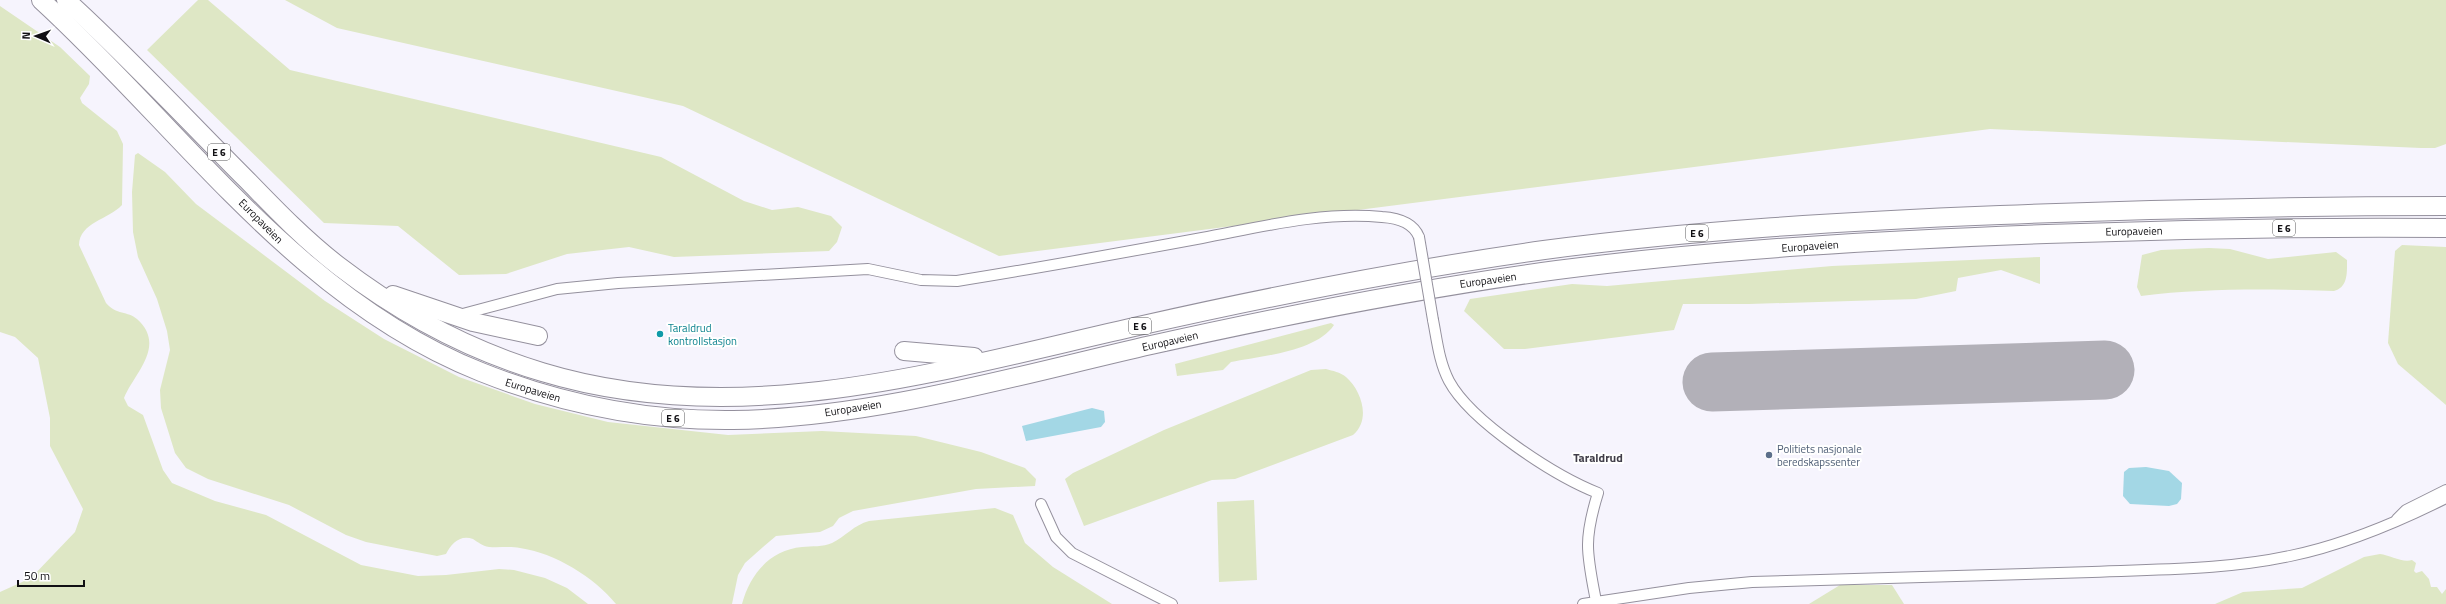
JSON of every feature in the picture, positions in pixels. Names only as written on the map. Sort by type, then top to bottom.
[{"type":"highway","name":"Europaveien","points":[[41,0],[82,39],[281,241],[327,282],[379,319],[447,357],[503,381],[575,403],[662,417],[733,420],[837,411],[971,386],[1323,308],[1478,281],[1673,257],[1804,246],[2006,235],[2268,228],[2446,228]]},
{"type":"highway","name":"Europaveien","points":[[66,0],[293,225],[338,265],[365,285],[431,326],[509,360],[579,382],[673,397],[733,398],[808,393],[932,373],[1229,306],[1358,280],[1507,256],[1662,237],[1831,223],[2021,214],[2268,207],[2446,206]]},
{"type":"highway","name":"E 6","points":[[365,285],[453,316],[496,328],[538,336]]},
{"type":"highway","name":"E 6","points":[[904,352],[939,356],[1005,357]]},
{"type":"street","points":[[453,316],[557,289],[618,284],[861,269],[876,270],[921,280],[957,281],[1276,224],[1338,216],[1374,216],[1397,219],[1414,227],[1419,237],[1433,320],[1444,369],[1456,393],[1472,411],[1538,460],[1571,481],[1598,493],[1589,524],[1586,542],[1596,601]]},
{"type":"street","points":[[2397,519],[2406,510],[2446,490]]},
{"type":"street","points":[[1583,604],[1704,586],[1752,582],[2150,571],[2248,564],[2314,550],[2397,519],[2409,516],[2446,498]]},
{"type":"street","points":[[1041,504],[1056,537],[1072,553],[1172,604]]},
{"type":"green space","points":[[198,0],[208,0],[290,70],[661,157],[744,201],[772,210],[798,207],[831,216],[842,227],[837,242],[829,251],[674,257],[629,247],[567,254],[506,274],[459,275],[398,226],[324,223],[147,50]]},
{"type":"green space","points":[[285,0],[2446,0],[2446,144],[2435,148],[2421,148],[1990,129],[999,256],[683,106],[337,28]]},
{"type":"green space","points":[[0,6],[60,47],[90,76],[89,84],[80,98],[82,103],[117,131],[123,144],[122,205],[89,226],[84,231],[79,245],[106,303],[110,307],[137,319],[145,329],[149,339],[149,349],[146,359],[124,398],[128,406],[143,415],[163,470],[172,483],[215,501],[266,515],[361,565],[418,576],[446,575],[499,569],[514,570],[545,578],[567,588],[588,604],[0,604],[0,592],[31,578],[75,532],[83,509],[50,446],[50,418],[38,358],[15,337],[0,332]]},
{"type":"green space","points":[[138,153],[165,172],[196,204],[325,301],[384,339],[459,377],[535,404],[608,422],[728,435],[822,431],[916,436],[981,452],[1025,468],[1036,479],[1035,486],[976,489],[853,511],[839,518],[833,526],[820,532],[776,536],[745,563],[738,575],[732,604],[616,604],[597,585],[573,568],[547,555],[533,551],[516,547],[489,547],[482,545],[473,539],[464,538],[456,541],[446,554],[437,556],[366,542],[346,535],[289,505],[208,479],[186,468],[175,453],[161,408],[160,390],[170,350],[167,331],[157,299],[138,257],[133,232],[132,192],[135,155]]},
{"type":"green space","points":[[2402,245],[2446,247],[2446,405],[2398,364],[2388,343],[2395,251]]},
{"type":"green space","points":[[2209,248],[2230,249],[2268,259],[2336,252],[2347,260],[2346,279],[2339,289],[2334,291],[2238,290],[2165,293],[2141,296],[2137,287],[2142,255],[2161,250]]},
{"type":"green space","points":[[2040,257],[2040,284],[2001,270],[1958,278],[1956,291],[1916,299],[1749,304],[1683,304],[1674,330],[1525,349],[1504,349],[1464,311],[1470,299],[1572,284],[1607,286],[1832,266]]},
{"type":"green space","points":[[1331,323],[1334,325],[1326,334],[1301,347],[1272,355],[1231,362],[1223,370],[1177,376],[1175,364]]},
{"type":"green space","points":[[1326,369],[1346,377],[1352,383],[1360,398],[1363,414],[1362,422],[1359,429],[1353,435],[1235,479],[1212,480],[1084,526],[1065,479],[1073,473],[1164,430],[1311,370]]},
{"type":"green space","points":[[1254,500],[1257,580],[1219,582],[1217,502]]},
{"type":"green space","points":[[995,508],[1013,515],[1025,543],[1053,567],[1112,604],[742,604],[750,583],[756,574],[771,558],[780,553],[791,549],[821,546],[832,543],[859,525],[869,521]]},
{"type":"green space","points":[[2380,554],[2400,560],[2412,560],[2416,563],[2414,571],[2416,573],[2422,571],[2429,579],[2431,587],[2437,587],[2442,594],[2446,589],[2446,604],[2215,604],[2243,592],[2302,588],[2364,557]]},
{"type":"green space","points":[[1840,585],[1892,585],[1904,604],[1809,604]]},
{"type":"water","points":[[1092,408],[1104,411],[1105,422],[1101,427],[1026,441],[1022,426]]},
{"type":"water","points":[[2146,467],[2169,471],[2182,483],[2181,499],[2177,504],[2169,506],[2130,504],[2123,496],[2124,472],[2129,468]]},
{"type":"runway","points":[[1712,382],[2105,370]]},
{"type":"place","name":"Taraldrud kontrollstasjon","points":[[660,334]]},
{"type":"place","name":"Politiets nasjonale beredskapssenter","points":[[1769,455]]},
{"type":"district","name":"Taraldrud","points":[[1598,457]]}]
